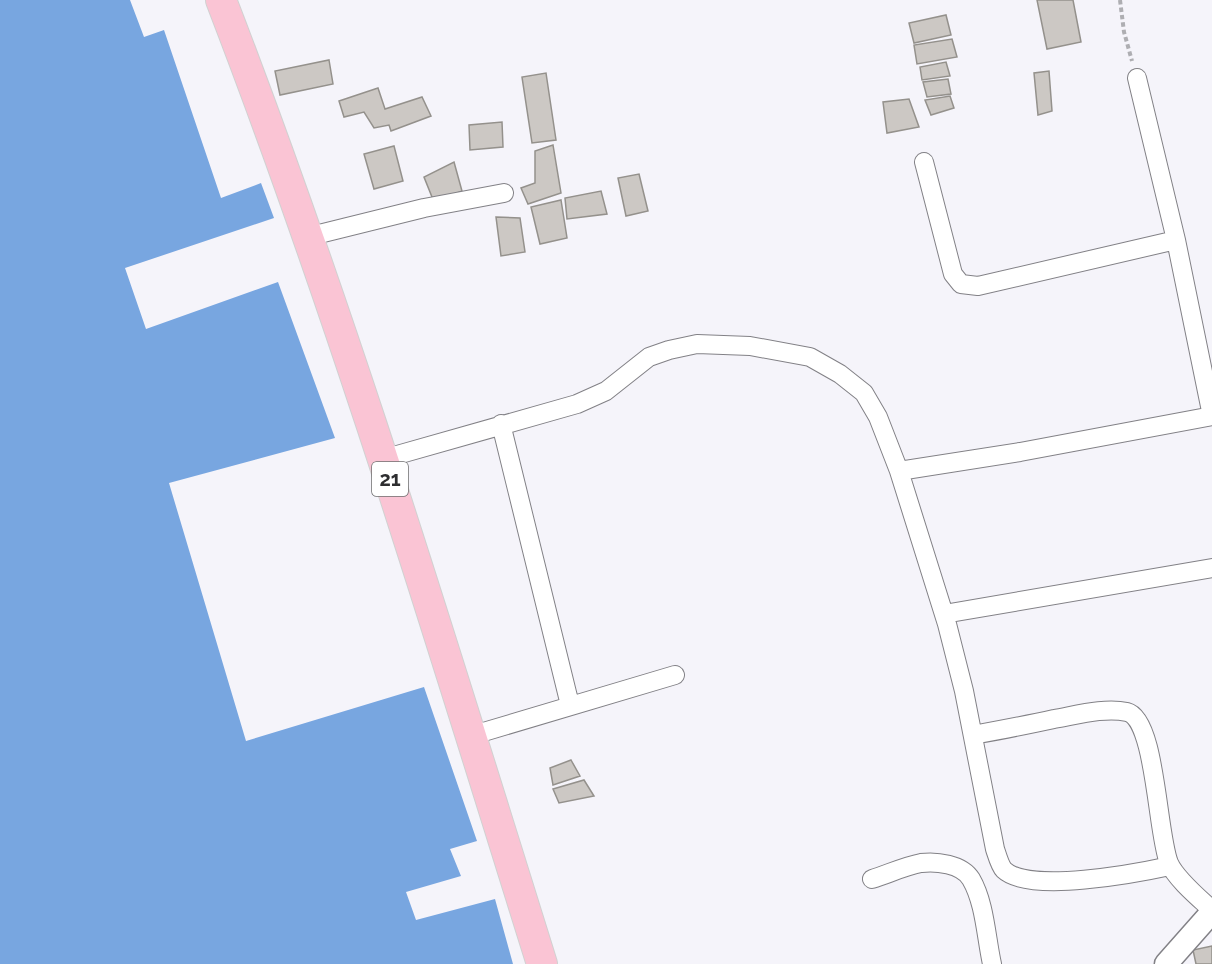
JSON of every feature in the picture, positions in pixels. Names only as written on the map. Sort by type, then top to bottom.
[{"type":"highway","name":"21","points":[[221,0],[307,237],[383,459],[542,964]]},
{"type":"street","points":[[899,471],[1020,452],[1212,417],[1176,240],[1137,78]]},
{"type":"street","points":[[924,162],[953,274],[961,284],[978,286],[1176,240]]},
{"type":"street","points":[[307,237],[395,214],[504,193]]},
{"type":"street","points":[[383,459],[577,404],[606,391],[649,357],[669,350],[697,344],[750,346],[810,357],[840,374],[864,393],[878,417],[899,471],[944,614],[964,691],[995,849],[1003,870],[1018,878],[1041,882],[1140,873],[1170,866]]},
{"type":"street","points":[[501,424],[570,705]]},
{"type":"street","points":[[944,614],[1212,568]]},
{"type":"street","points":[[470,736],[675,675]]},
{"type":"street","points":[[973,735],[1078,715],[1116,711],[1130,713],[1139,720],[1148,742],[1164,849],[1170,866],[1212,911],[1166,964]]},
{"type":"street","points":[[872,879],[921,863],[954,866],[970,877],[979,900],[992,964]]},
{"type":"path","points":[[1120,0],[1124,32],[1137,78]]},
{"type":"water","points":[[0,0],[130,0],[144,37],[164,30],[221,198],[261,183],[274,218],[125,268],[146,329],[278,282],[335,438],[169,483],[246,741],[424,687],[477,841],[450,849],[461,876],[406,892],[416,920],[495,899],[513,964],[0,964]]},
{"type":"building","points":[[1037,0],[1073,0],[1081,42],[1047,49]]},
{"type":"building","points":[[946,15],[951,35],[914,43],[909,23]]},
{"type":"building","points":[[952,39],[957,57],[917,64],[914,45]]},
{"type":"building","points":[[329,60],[333,84],[280,95],[275,71]]},
{"type":"building","points":[[946,62],[950,76],[922,80],[920,67]]},
{"type":"building","points":[[1049,71],[1052,111],[1038,115],[1034,73]]},
{"type":"building","points":[[546,73],[556,140],[532,143],[522,77]]},
{"type":"building","points":[[948,79],[951,94],[927,97],[923,82]]},
{"type":"building","points":[[378,88],[385,109],[422,97],[431,116],[391,131],[389,125],[374,128],[364,112],[344,117],[339,101]]},
{"type":"building","points":[[950,96],[954,108],[931,115],[925,100]]},
{"type":"building","points":[[909,99],[919,127],[887,133],[883,102]]},
{"type":"building","points":[[502,122],[503,147],[470,150],[469,125]]},
{"type":"building","points":[[553,145],[561,193],[528,204],[521,188],[535,183],[535,151]]},
{"type":"building","points":[[394,146],[403,181],[374,189],[364,154]]},
{"type":"building","points":[[454,162],[462,191],[434,202],[424,177]]},
{"type":"building","points":[[639,174],[648,211],[626,216],[618,178]]},
{"type":"building","points":[[601,191],[607,214],[567,219],[565,198]]},
{"type":"building","points":[[561,200],[567,238],[540,244],[531,207]]},
{"type":"building","points":[[496,217],[520,218],[525,252],[501,256]]},
{"type":"building","points":[[571,760],[580,776],[553,785],[550,768]]},
{"type":"building","points":[[584,780],[594,796],[559,803],[553,789]]},
{"type":"building","points":[[1212,946],[1212,964],[1196,964],[1193,950]]}]
